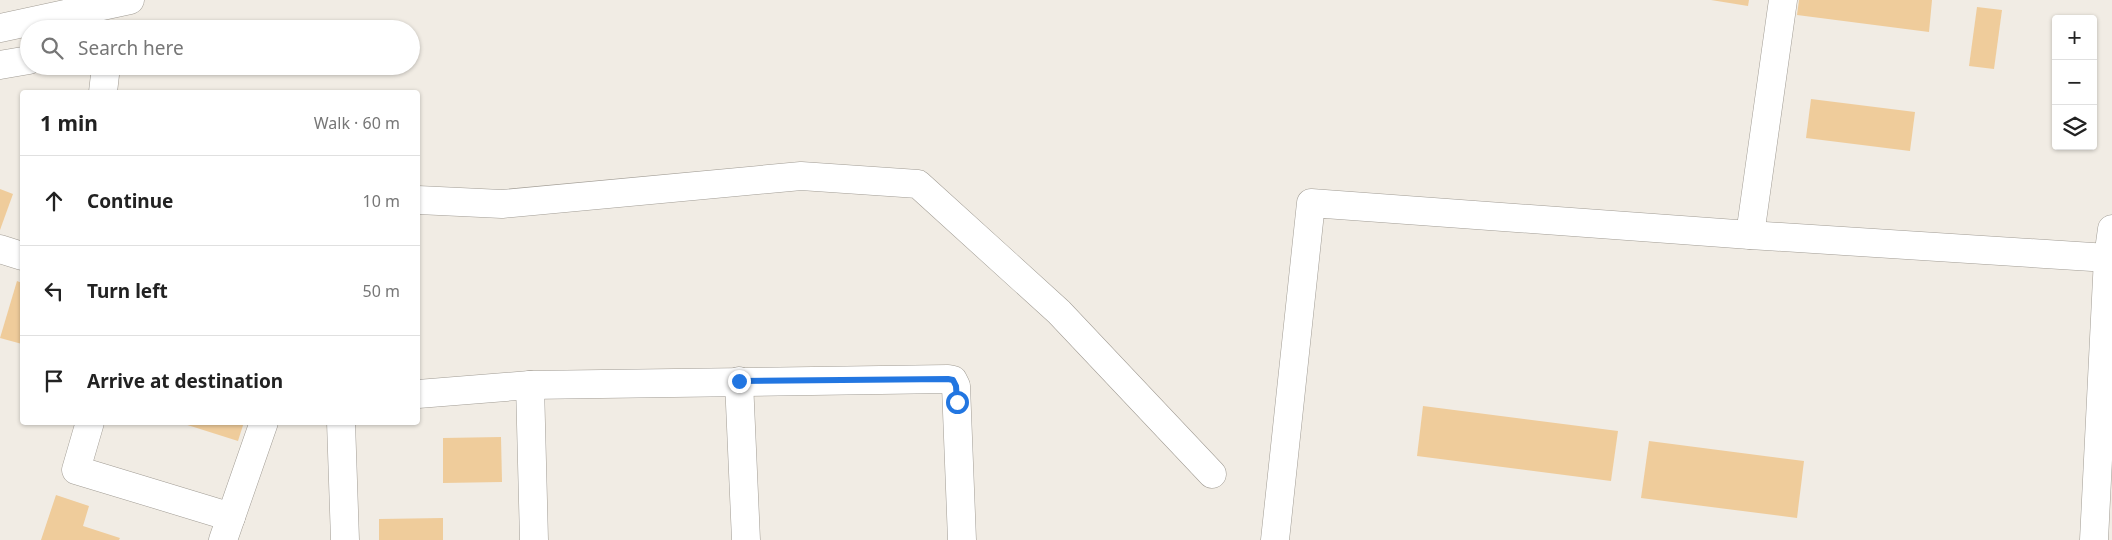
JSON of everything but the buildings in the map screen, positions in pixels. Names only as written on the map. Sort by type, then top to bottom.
[{"type":"street","points":[[37,20],[130,0]]},
{"type":"street","points":[[1750,236],[1782,0]]},
{"type":"street","points":[[0,28],[20,24]]},
{"type":"street","points":[[103,90],[105,75]]},
{"type":"street","points":[[420,200],[502,204],[801,176],[918,184],[1060,312],[1212,474]]},
{"type":"street","points":[[1275,540],[1311,203],[1750,236],[2108,258]]},
{"type":"street","points":[[2094,540],[2108,258],[2112,229]]},
{"type":"street","points":[[0,249],[20,255]]},
{"type":"street","points":[[420,394],[530,385],[739,381],[953,380],[956,386],[962,540]]},
{"type":"street","points":[[739,381],[746,540]]},
{"type":"street","points":[[530,385],[534,540]]},
{"type":"street","points":[[89,425],[76,470],[227,529],[263,425]]},
{"type":"street","points":[[341,425],[345,540]]},
{"type":"route","points":[[739,381],[948,379],[953,380],[956,386],[957,402]]}]
